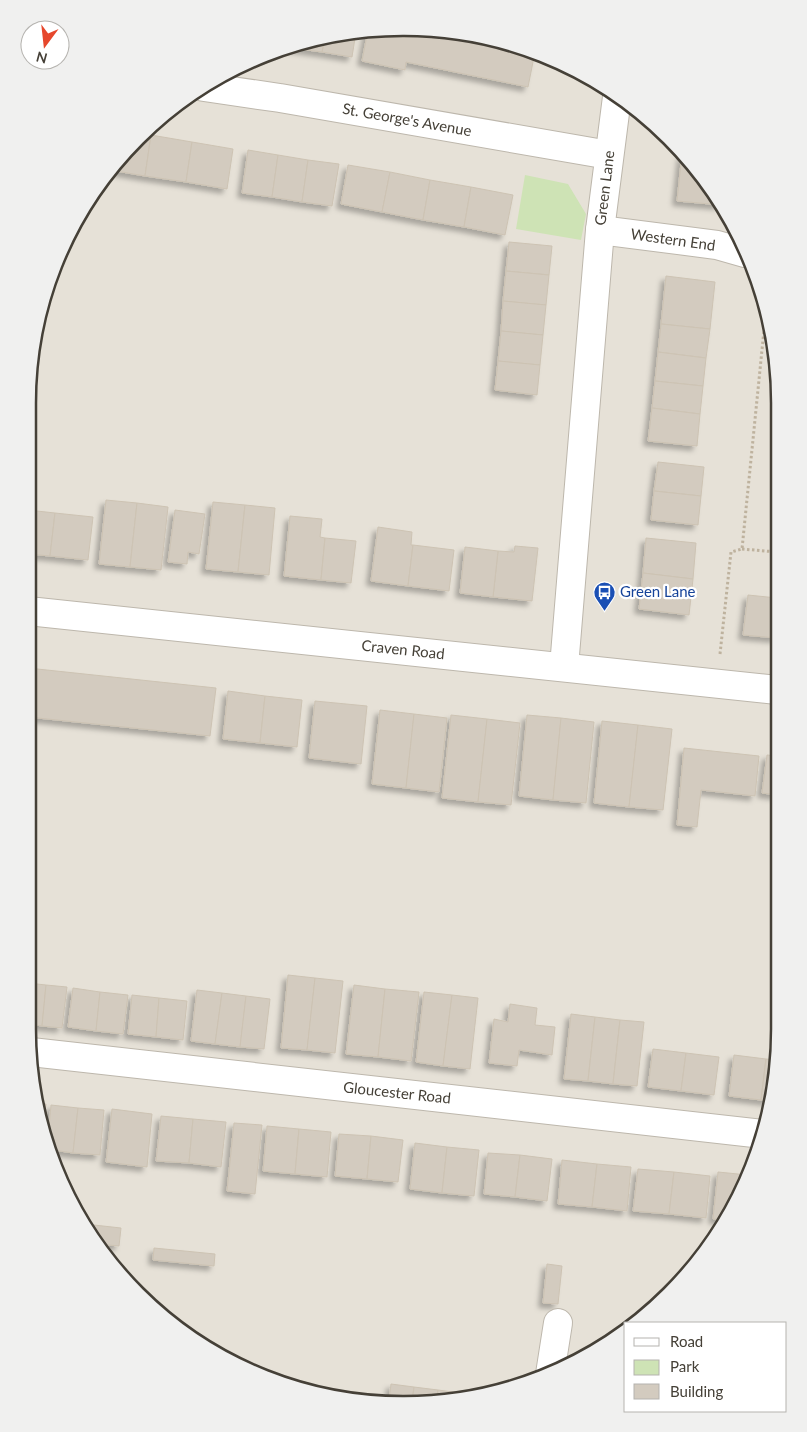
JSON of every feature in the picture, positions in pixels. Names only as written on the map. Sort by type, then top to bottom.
[{"type":"street","name":"St. George's Avenue","points":[[214,88],[280,98],[609,155]]},
{"type":"street","name":"Green Lane","points":[[564,667],[600,230],[615,103]]},
{"type":"street","name":"Western End","points":[[600,230],[717,245],[737,251]]},
{"type":"street","name":"Craven Road","points":[[36,611],[771,689]]},
{"type":"street","name":"Gloucester Road","points":[[37,1053],[755,1133]]},
{"type":"street","points":[[551,1365],[558,1323]]},
{"type":"path","points":[[742,549],[764,331]]},
{"type":"path","points":[[717,684],[731,552],[742,549],[771,551]]},
{"type":"shaded area","points":[[404,36],[451,39],[475,43],[522,56],[544,64],[587,85],[608,98],[646,127],[680,161],[709,199],[722,220],[743,263],[758,308],[768,356],[771,404],[770,1053],[764,1100],[758,1124],[743,1169],[722,1212],[709,1233],[680,1271],[646,1305],[608,1334],[587,1347],[544,1368],[499,1383],[451,1393],[404,1396],[356,1393],[332,1389],[263,1368],[220,1347],[199,1334],[161,1305],[127,1271],[98,1233],[85,1212],[64,1169],[49,1124],[39,1076],[36,1028],[37,379],[43,332],[49,308],[64,263],[85,220],[98,199],[127,161],[161,127],[180,112],[199,98],[241,74],[263,64],[308,49],[332,43],[379,37]]},
{"type":"green space","points":[[525,175],[568,184],[586,214],[581,240],[516,229]]},
{"type":"building","points":[[404,36],[451,39],[475,43],[533,60],[528,87],[406,62],[405,70],[362,61],[366,38]]},
{"type":"building","points":[[355,39],[352,57],[322,52],[323,45]]},
{"type":"building","points":[[323,45],[322,52],[305,50]]},
{"type":"building","points":[[153,135],[192,142],[186,182],[145,176],[151,137]]},
{"type":"building","points":[[151,137],[145,176],[119,171]]},
{"type":"building","points":[[192,142],[233,149],[227,189],[186,182]]},
{"type":"building","points":[[248,150],[278,155],[272,197],[242,193]]},
{"type":"building","points":[[278,155],[308,160],[302,202],[272,197]]},
{"type":"building","points":[[308,160],[339,164],[332,206],[302,202]]},
{"type":"building","points":[[681,162],[712,204],[677,201]]},
{"type":"building","points":[[348,165],[390,172],[382,212],[341,204]]},
{"type":"building","points":[[390,172],[430,180],[423,220],[382,212]]},
{"type":"building","points":[[430,180],[471,187],[464,227],[423,220]]},
{"type":"building","points":[[471,187],[513,195],[505,235],[464,227]]},
{"type":"building","points":[[509,242],[552,246],[549,275],[506,271]]},
{"type":"building","points":[[506,271],[549,275],[546,305],[503,301]]},
{"type":"building","points":[[666,276],[715,282],[710,329],[661,324]]},
{"type":"building","points":[[503,301],[546,305],[543,335],[501,331]]},
{"type":"building","points":[[661,324],[710,329],[706,358],[658,352]]},
{"type":"building","points":[[501,331],[543,335],[540,365],[498,361]]},
{"type":"building","points":[[658,352],[706,358],[703,386],[655,381]]},
{"type":"building","points":[[498,361],[540,365],[537,395],[495,390]]},
{"type":"building","points":[[655,381],[703,386],[700,414],[652,408]]},
{"type":"building","points":[[652,408],[700,414],[697,446],[648,441]]},
{"type":"building","points":[[658,462],[704,467],[701,496],[654,491]]},
{"type":"building","points":[[654,491],[701,496],[698,525],[651,520]]},
{"type":"building","points":[[106,500],[137,503],[130,567],[99,564]]},
{"type":"building","points":[[213,502],[245,505],[238,572],[206,569]]},
{"type":"building","points":[[137,503],[168,507],[161,570],[130,567]]},
{"type":"building","points":[[245,505],[275,508],[269,575],[238,572]]},
{"type":"building","points":[[175,510],[205,514],[199,554],[188,552],[187,564],[168,562]]},
{"type":"building","points":[[36,511],[55,513],[50,556],[36,555]]},
{"type":"building","points":[[55,513],[93,517],[88,560],[50,556]]},
{"type":"building","points":[[290,516],[322,519],[320,537],[325,538],[321,580],[284,576]]},
{"type":"building","points":[[378,527],[412,532],[411,545],[413,545],[408,586],[371,581]]},
{"type":"building","points":[[325,538],[356,541],[351,583],[321,580]]},
{"type":"building","points":[[646,538],[696,543],[693,579],[643,573]]},
{"type":"building","points":[[413,545],[454,550],[449,591],[408,586]]},
{"type":"building","points":[[515,546],[538,548],[532,601],[493,597],[498,551],[514,552]]},
{"type":"building","points":[[465,547],[498,551],[493,597],[460,593]]},
{"type":"building","points":[[643,573],[693,579],[689,615],[639,609]]},
{"type":"building","points":[[748,595],[771,597],[771,637],[743,635]]},
{"type":"building","points":[[36,669],[216,688],[210,736],[36,718]]},
{"type":"building","points":[[228,691],[265,696],[260,743],[223,739]]},
{"type":"building","points":[[265,696],[302,700],[297,747],[260,743]]},
{"type":"building","points":[[315,701],[367,706],[361,764],[309,758]]},
{"type":"building","points":[[380,710],[414,714],[406,788],[372,784]]},
{"type":"building","points":[[414,714],[447,718],[439,792],[406,788]]},
{"type":"building","points":[[451,715],[487,719],[478,802],[442,798]]},
{"type":"building","points":[[527,715],[561,718],[553,800],[519,796]]},
{"type":"building","points":[[561,718],[594,722],[586,803],[553,800]]},
{"type":"building","points":[[487,719],[520,723],[511,805],[478,802]]},
{"type":"building","points":[[602,721],[638,725],[629,807],[594,803]]},
{"type":"building","points":[[638,725],[672,729],[663,810],[629,807]]},
{"type":"building","points":[[684,748],[759,756],[755,796],[701,790],[697,827],[677,825]]},
{"type":"building","points":[[767,755],[771,755],[771,794],[762,793]]},
{"type":"building","points":[[288,975],[315,978],[307,1050],[281,1048]]},
{"type":"building","points":[[315,978],[343,981],[335,1053],[307,1050]]},
{"type":"building","points":[[36,984],[46,985],[42,1026],[36,1025]]},
{"type":"building","points":[[46,985],[67,987],[62,1028],[42,1026]]},
{"type":"building","points":[[354,985],[385,989],[378,1057],[346,1054]]},
{"type":"building","points":[[73,988],[100,992],[96,1031],[68,1027]]},
{"type":"building","points":[[385,989],[419,992],[411,1061],[378,1057]]},
{"type":"building","points":[[197,990],[222,993],[215,1044],[191,1041]]},
{"type":"building","points":[[100,992],[128,995],[123,1034],[96,1031]]},
{"type":"building","points":[[424,992],[452,995],[443,1066],[416,1062]]},
{"type":"building","points":[[222,993],[246,996],[240,1047],[215,1044]]},
{"type":"building","points":[[132,995],[159,998],[156,1037],[128,1034]]},
{"type":"building","points":[[452,995],[478,998],[470,1069],[443,1066]]},
{"type":"building","points":[[246,996],[270,999],[264,1049],[240,1047]]},
{"type":"building","points":[[159,998],[187,1001],[183,1040],[156,1037]]},
{"type":"building","points":[[510,1004],[537,1008],[535,1025],[555,1027],[552,1055],[519,1050],[517,1066],[489,1063],[494,1019],[508,1022]]},
{"type":"building","points":[[571,1014],[595,1017],[588,1081],[564,1079]]},
{"type":"building","points":[[595,1017],[620,1020],[613,1084],[588,1081]]},
{"type":"building","points":[[620,1020],[644,1022],[637,1086],[613,1084]]},
{"type":"building","points":[[653,1049],[686,1053],[681,1091],[648,1087]]},
{"type":"building","points":[[686,1053],[719,1057],[714,1095],[681,1091]]},
{"type":"building","points":[[734,1055],[766,1059],[761,1100],[729,1096]]},
{"type":"building","points":[[766,1059],[769,1059],[764,1100],[761,1100]]},
{"type":"building","points":[[51,1105],[78,1108],[73,1153],[57,1151],[49,1125]]},
{"type":"building","points":[[78,1108],[104,1110],[100,1155],[73,1153]]},
{"type":"building","points":[[112,1109],[152,1114],[147,1167],[106,1162]]},
{"type":"building","points":[[161,1116],[193,1119],[189,1163],[156,1161]]},
{"type":"building","points":[[193,1119],[226,1122],[221,1167],[189,1163]]},
{"type":"building","points":[[234,1123],[262,1125],[255,1194],[227,1191]]},
{"type":"building","points":[[267,1126],[299,1129],[295,1174],[263,1171]]},
{"type":"building","points":[[299,1129],[331,1132],[327,1177],[295,1174]]},
{"type":"building","points":[[339,1134],[371,1136],[367,1179],[335,1176]]},
{"type":"building","points":[[371,1136],[403,1140],[398,1182],[367,1179]]},
{"type":"building","points":[[415,1143],[447,1147],[442,1193],[410,1189]]},
{"type":"building","points":[[447,1147],[479,1150],[474,1196],[442,1193]]},
{"type":"building","points":[[488,1153],[520,1155],[515,1197],[484,1194]]},
{"type":"building","points":[[520,1155],[552,1159],[547,1201],[515,1197]]},
{"type":"building","points":[[562,1160],[597,1164],[592,1207],[558,1204]]},
{"type":"building","points":[[597,1164],[631,1167],[627,1211],[592,1207]]},
{"type":"building","points":[[638,1169],[674,1172],[669,1214],[633,1211]]},
{"type":"building","points":[[674,1172],[710,1176],[706,1218],[669,1214]]},
{"type":"building","points":[[718,1172],[741,1174],[722,1212],[717,1219],[713,1219]]},
{"type":"building","points":[[94,1226],[121,1228],[119,1246],[107,1245]]},
{"type":"building","points":[[154,1248],[215,1254],[214,1266],[153,1260]]},
{"type":"building","points":[[547,1264],[562,1266],[558,1304],[543,1303]]},
{"type":"building","points":[[391,1384],[414,1387],[413,1396],[390,1395]]},
{"type":"building","points":[[414,1387],[438,1390],[437,1394],[413,1396]]},
{"type":"building","points":[[438,1390],[455,1392],[451,1393],[437,1394]]},
{"type":"place","name":"Green Lane","points":[[604,611]]}]
